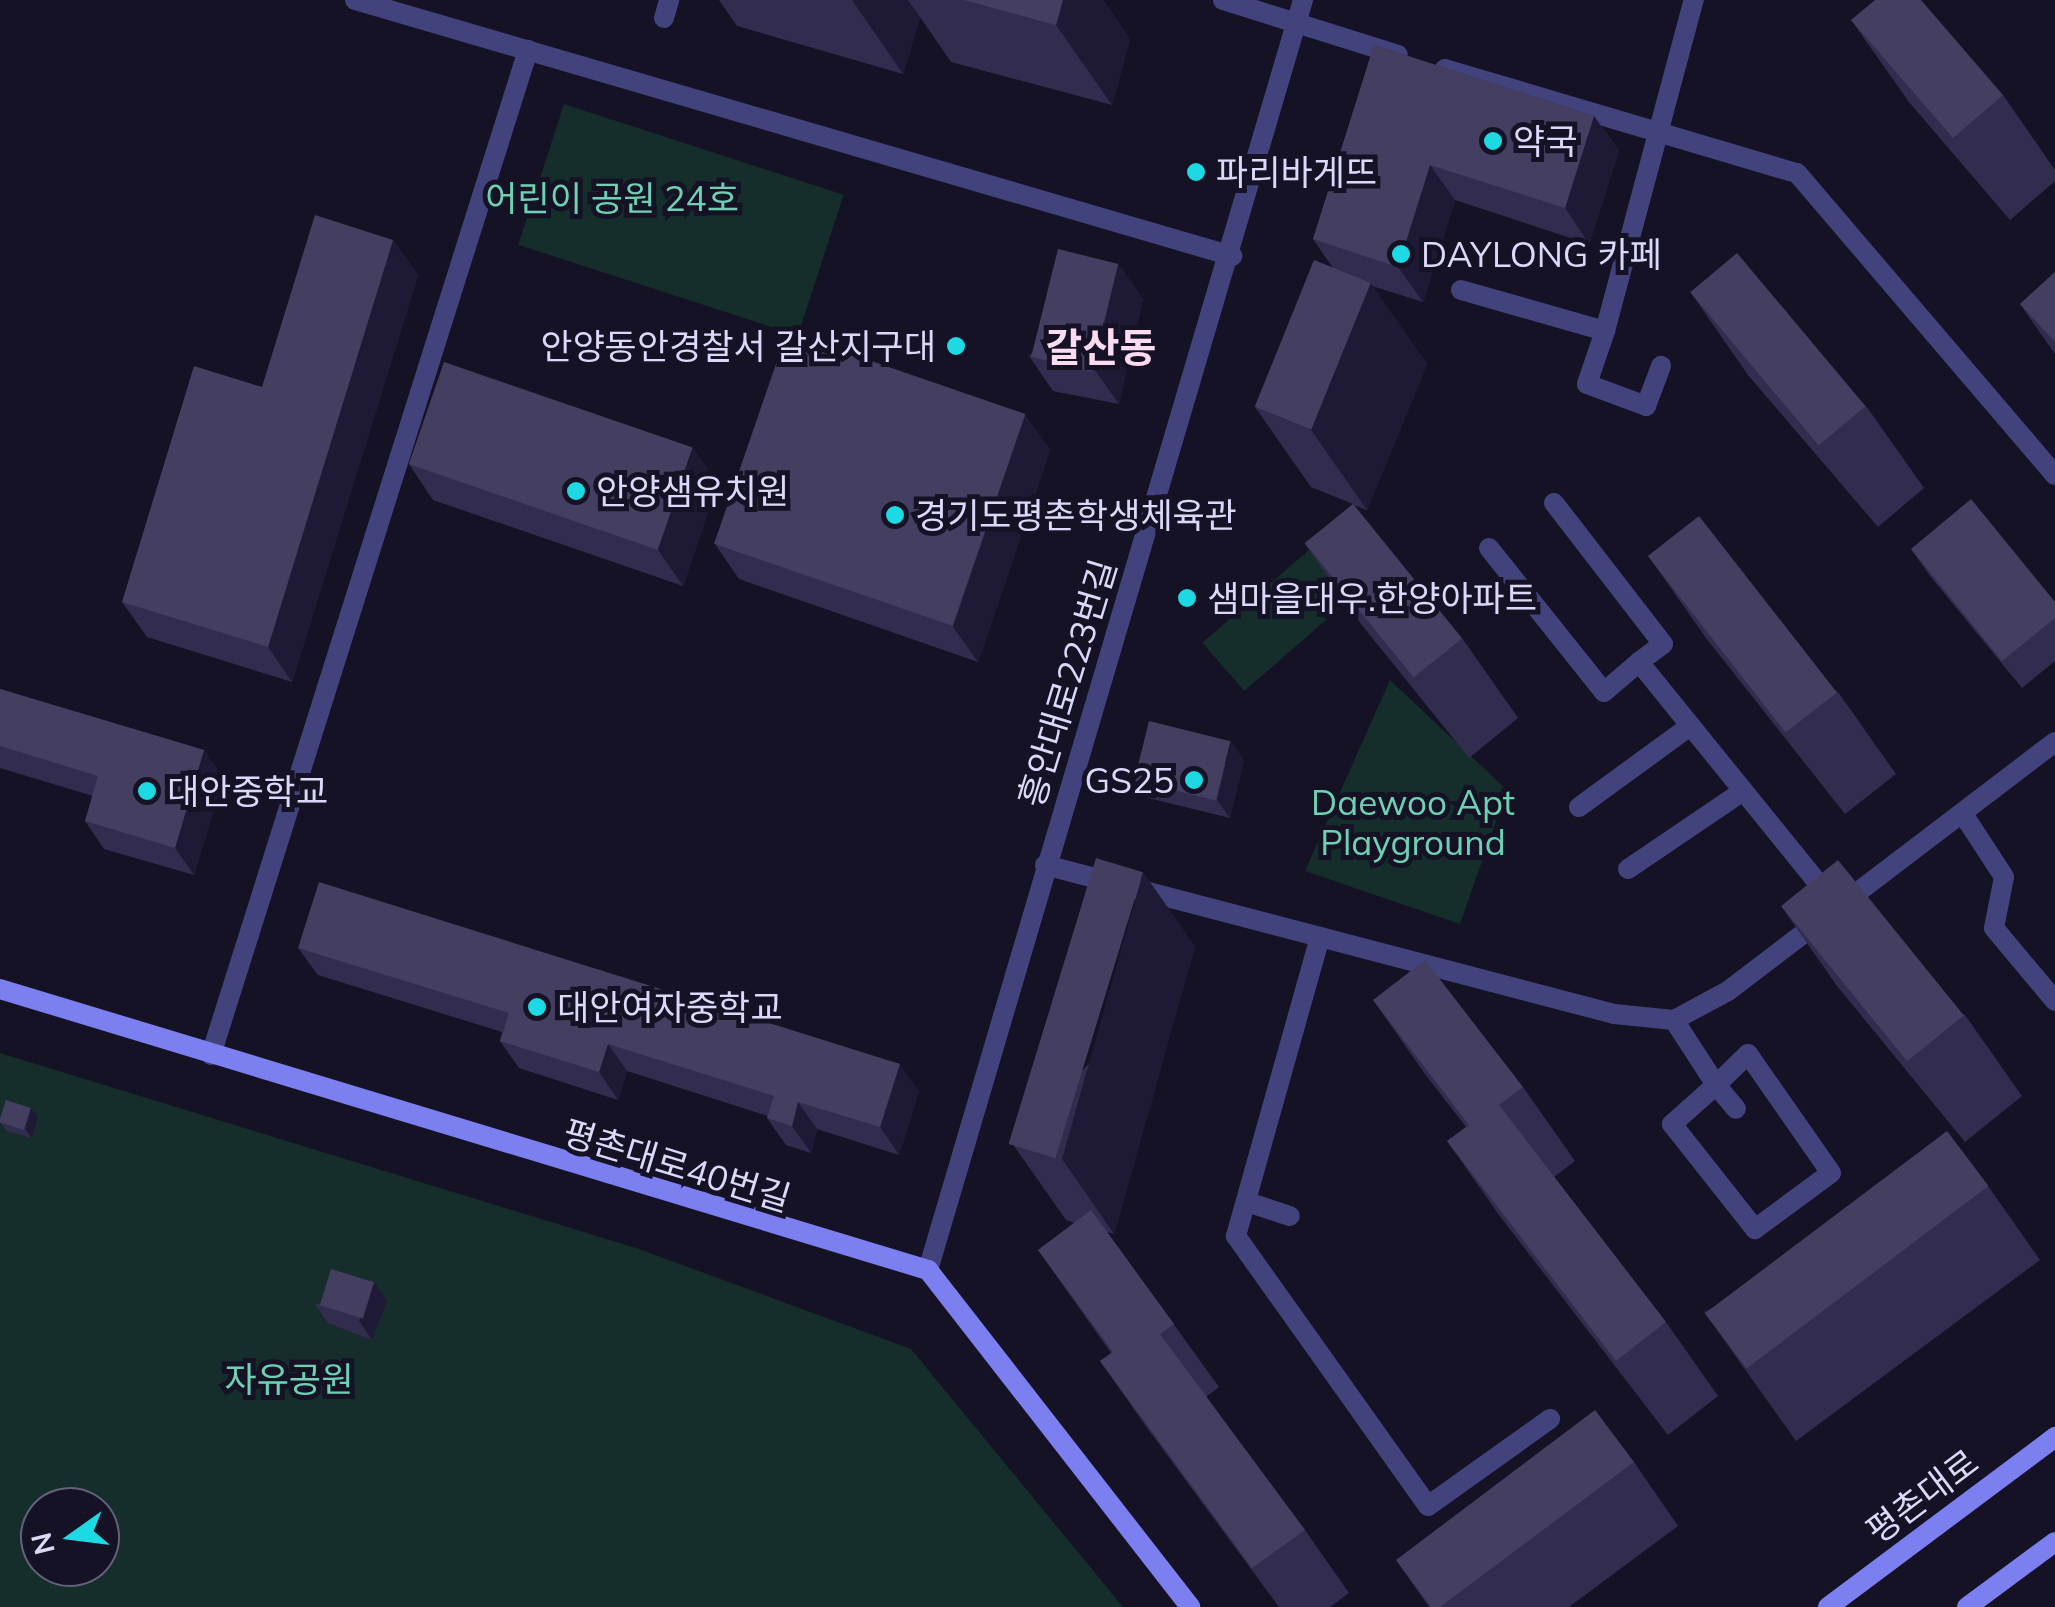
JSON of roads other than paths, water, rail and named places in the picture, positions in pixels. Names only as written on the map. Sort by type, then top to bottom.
[{"type":"street","points":[[356,0],[1232,256]]},
{"type":"street","points":[[1223,0],[1797,173],[2055,475]]},
{"type":"street","name":"흥안대로223번길","points":[[928,1270],[1045,865],[1232,256],[1303,0]]},
{"type":"street","points":[[1661,366],[1646,406],[1587,384],[1661,132],[1694,0]]},
{"type":"street","points":[[211,1055],[528,50]]},
{"type":"street","points":[[1461,290],[1605,332]]},
{"type":"street","points":[[1489,548],[1604,692],[1663,644],[1554,503]]},
{"type":"street","points":[[1640,662],[1838,908]]},
{"type":"street","points":[[1578,807],[1690,726]]},
{"type":"street","points":[[1045,865],[1614,1014],[1674,1020],[1838,908],[2055,742]]},
{"type":"street","points":[[1628,868],[1743,790]]},
{"type":"street","points":[[1963,814],[2004,877],[1994,928],[2055,1001]]},
{"type":"street","points":[[1320,937],[1236,1236],[1428,1506],[1550,1419]]},
{"type":"street","name":"평촌대로40번길","points":[[0,989],[928,1270]]},
{"type":"street","points":[[1674,1020],[1716,1085],[1736,1108]]},
{"type":"street","points":[[1748,1054],[1831,1173],[1755,1229],[1672,1124],[1716,1085],[1748,1054]]},
{"type":"street","points":[[1247,1202],[1290,1216]]},
{"type":"street","points":[[928,1270],[1190,1607]]},
{"type":"street","name":"평촌대로","points":[[1828,1607],[2055,1437]]},
{"type":"street","points":[[1967,1607],[2055,1542]]},
{"type":"place","name":"약국","points":[[1493,141]]},
{"type":"place","name":"파리바게뜨","points":[[1196,172]]},
{"type":"place","name":"DAYLONG 카페","points":[[1401,254]]},
{"type":"place","name":"안양동안경찰서 갈산지구대","points":[[956,346]]},
{"type":"place","name":"안양샘유치원","points":[[576,491]]},
{"type":"place","name":"경기도평촌학생체육관","points":[[895,515]]},
{"type":"place","name":"샘마을대우.한양아파트","points":[[1187,598]]},
{"type":"place","name":"GS25","points":[[1194,780]]},
{"type":"place","name":"대안중학교","points":[[147,791]]},
{"type":"place","name":"대안여자중학교","points":[[537,1007]]},
{"type":"district","name":"갈산동","points":[[1101,347]]},
{"type":"park label","name":"어린이 공원 24호","points":[[612,198]]},
{"type":"park label","name":"Daewoo Apt Playground","points":[[1413,822]]},
{"type":"park label","name":"자유공원","points":[[289,1379]]}]
